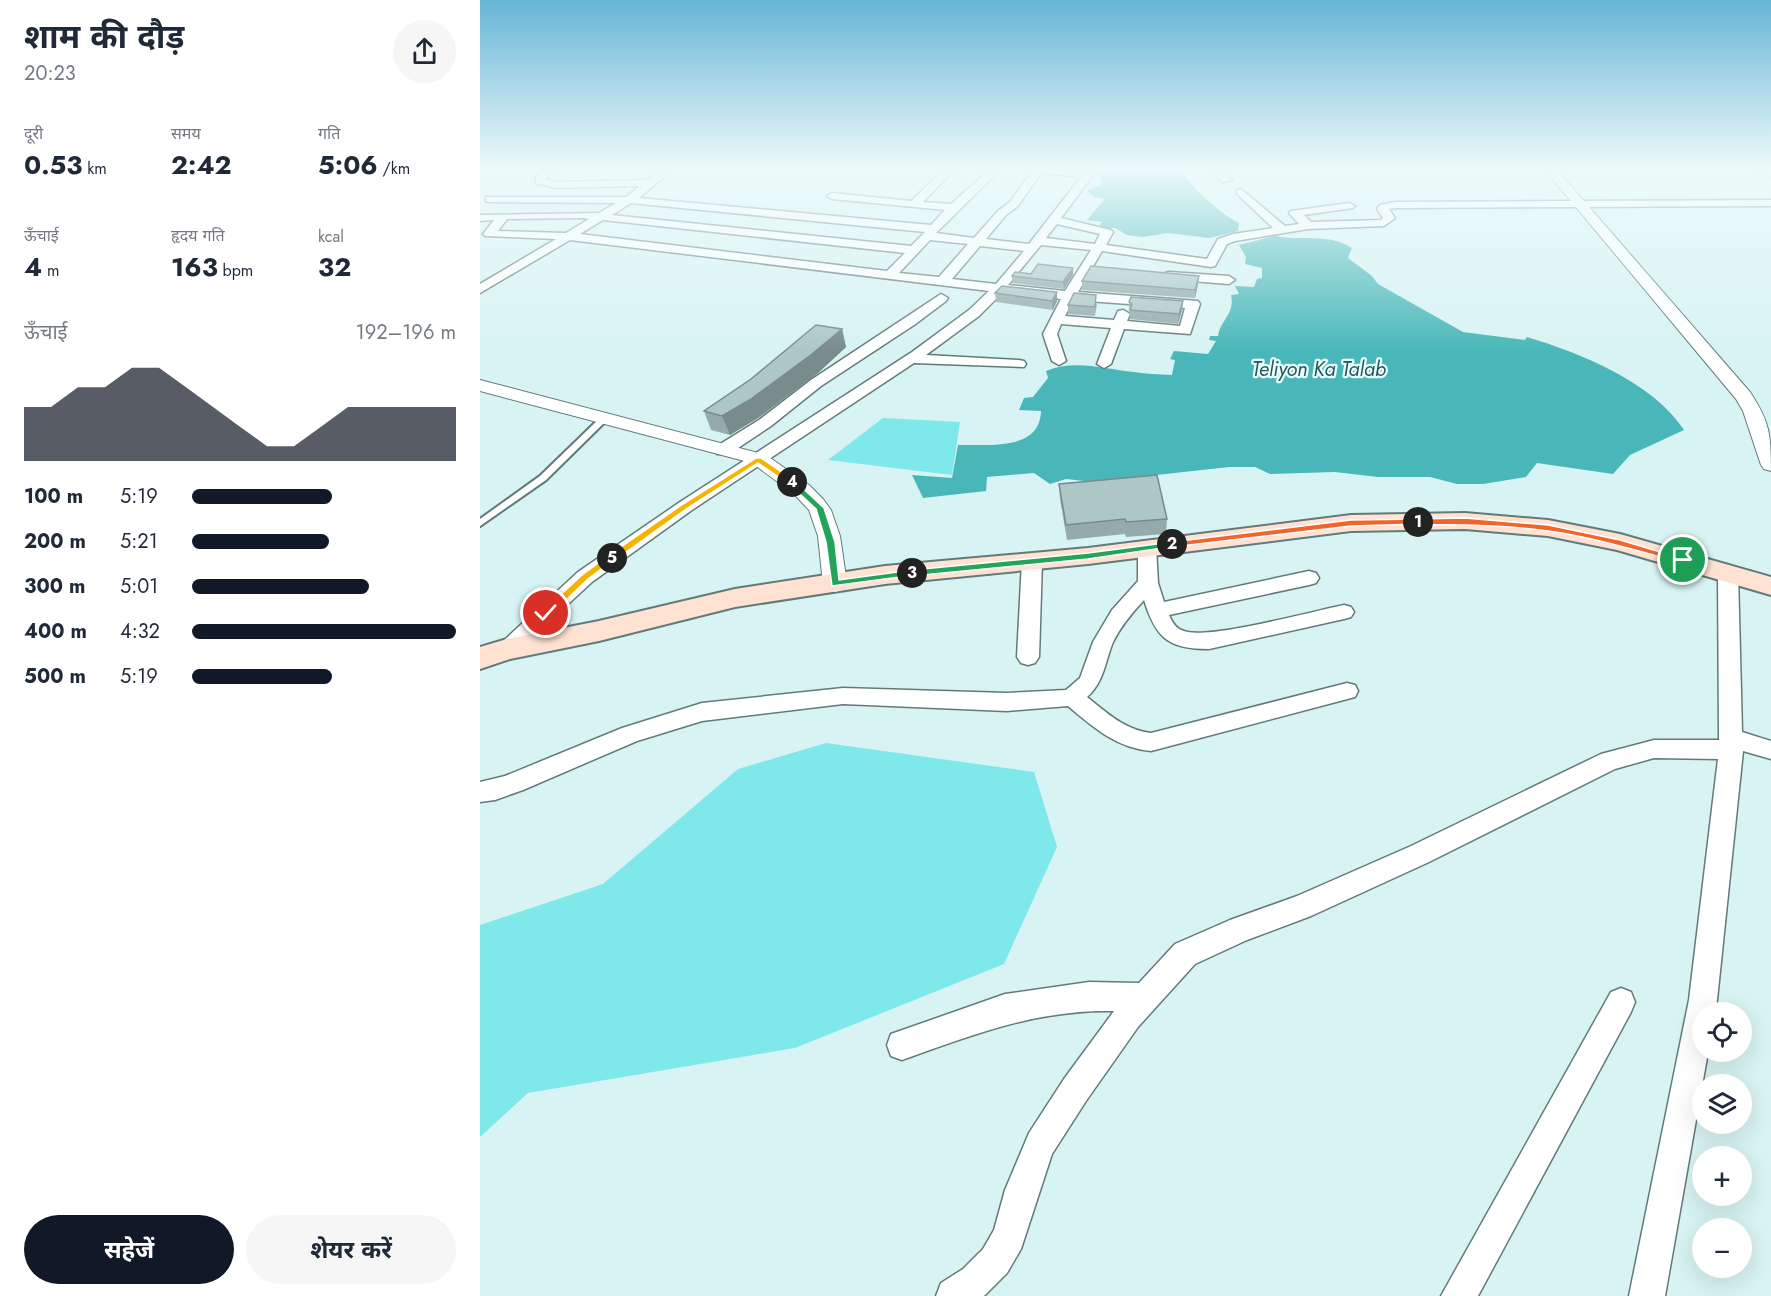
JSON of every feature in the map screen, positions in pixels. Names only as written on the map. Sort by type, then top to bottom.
[{"type":"main road","points":[[480,658],[507,649],[599,631],[735,598],[885,575],[1032,561],[1351,523],[1465,521],[1548,528],[1620,542],[1771,586]]},
{"type":"street","points":[[492,230],[489,234],[539,234],[1068,296],[1132,302],[1193,304],[1185,331],[1175,332],[1056,319]]},
{"type":"street","points":[[480,289],[578,230]]},
{"type":"street","points":[[731,230],[915,250]]},
{"type":"street","points":[[918,230],[977,242],[1157,251],[1211,263]]},
{"type":"street","points":[[943,280],[987,230]]},
{"type":"street","points":[[507,649],[585,577],[686,506],[911,359],[974,313],[999,288],[1045,230]]},
{"type":"street","points":[[1059,361],[1050,334],[1078,268],[1098,248],[1107,232],[1100,230]]},
{"type":"street","points":[[1204,279],[1205,270],[1222,242],[1280,230]]},
{"type":"street","points":[[1605,230],[1754,411],[1771,465]]},
{"type":"street","points":[[1607,230],[1723,356],[1771,417]]},
{"type":"street","points":[[890,275],[931,232]]},
{"type":"street","points":[[1157,251],[1151,272],[1229,280]]},
{"type":"street","points":[[1020,263],[1035,265]]},
{"type":"street","points":[[1078,268],[1103,270]]},
{"type":"street","points":[[1104,364],[1118,326],[1141,284]]},
{"type":"street","points":[[723,450],[765,423],[816,383],[909,322],[941,298]]},
{"type":"street","points":[[911,359],[1019,364]]},
{"type":"street","points":[[480,385],[759,459],[793,483],[820,508],[831,542],[835,584]]},
{"type":"street","points":[[1147,548],[1148,583],[1166,630],[1173,637],[1192,642],[1218,639],[1344,612]]},
{"type":"street","points":[[1028,657],[1032,561]]},
{"type":"street","points":[[1647,1296],[1703,1000],[1731,744],[1728,573]]},
{"type":"street","points":[[1158,610],[1309,578]]},
{"type":"street","points":[[480,792],[495,790],[514,783],[630,734],[702,712],[843,696],[1007,702],[1058,700],[1072,697],[1089,683],[1103,642],[1119,615],[1148,583]]},
{"type":"street","points":[[1072,697],[1127,739],[1138,742],[1166,739],[1347,691]]},
{"type":"street","points":[[954,1296],[975,1281],[995,1261],[1009,1237],[1022,1190],[1040,1144],[1113,1036],[1185,954],[1240,928],[1302,907],[1399,864],[1609,761],[1654,749],[1731,744],[1771,750]]},
{"type":"street","points":[[902,1045],[1005,1009],[1089,996],[1145,998]]},
{"type":"street","points":[[1459,1296],[1621,1002]]},
{"type":"lane","points":[[480,523],[543,478],[605,418]]},
{"type":"shaded area","points":[[883,418],[960,422],[952,475],[828,460]]},
{"type":"shaded area","points":[[826,743],[1034,772],[1057,847],[1004,964],[795,1048],[528,1093],[480,1137],[480,925],[603,884],[738,769]]},
{"type":"water","points":[[1119,230],[1238,230],[1209,238],[1168,233],[1143,237],[1127,235]]},
{"type":"water","name":"Teliyon Ka Talab","points":[[1275,236],[1334,240],[1343,243],[1352,248],[1348,258],[1372,276],[1378,284],[1463,332],[1525,340],[1527,337],[1592,361],[1654,397],[1671,413],[1684,430],[1630,455],[1613,474],[1537,463],[1526,477],[1483,484],[1457,484],[1430,477],[1378,477],[1335,472],[1270,474],[1255,467],[1229,467],[1093,482],[1066,479],[1050,484],[1034,473],[987,477],[986,491],[923,498],[912,475],[952,478],[958,445],[1010,443],[1022,440],[1032,433],[1038,424],[1041,411],[1019,410],[1024,398],[1033,397],[1048,378],[1046,371],[1057,367],[1079,365],[1172,375],[1175,360],[1170,359],[1174,351],[1208,354],[1216,341],[1209,340],[1210,336],[1218,336],[1231,307],[1231,295],[1239,294],[1235,286],[1254,287],[1257,279],[1262,278],[1262,268],[1245,264],[1246,257],[1239,245]]},
{"type":"building","points":[[1038,264],[1073,268],[1063,282],[1012,276],[1015,272],[1031,274]]},
{"type":"building","points":[[1091,266],[1199,276],[1195,290],[1082,281]]},
{"type":"building","points":[[1002,286],[1057,292],[1052,301],[995,293]]},
{"type":"building","points":[[1074,293],[1096,295],[1095,307],[1068,305]]},
{"type":"building","points":[[1131,297],[1183,301],[1179,314],[1130,310]]},
{"type":"building","points":[[816,325],[842,329],[751,399],[722,416],[704,411],[751,379]]},
{"type":"building","points":[[1157,475],[1167,519],[1126,522],[1125,519],[1066,525],[1059,484]]},
{"type":"route","points":[[546,613],[585,577],[686,506],[759,459],[793,483],[820,508],[831,542],[835,584],[885,575],[1088,556],[1351,523],[1465,521],[1548,528],[1620,542],[1683,560]]}]
